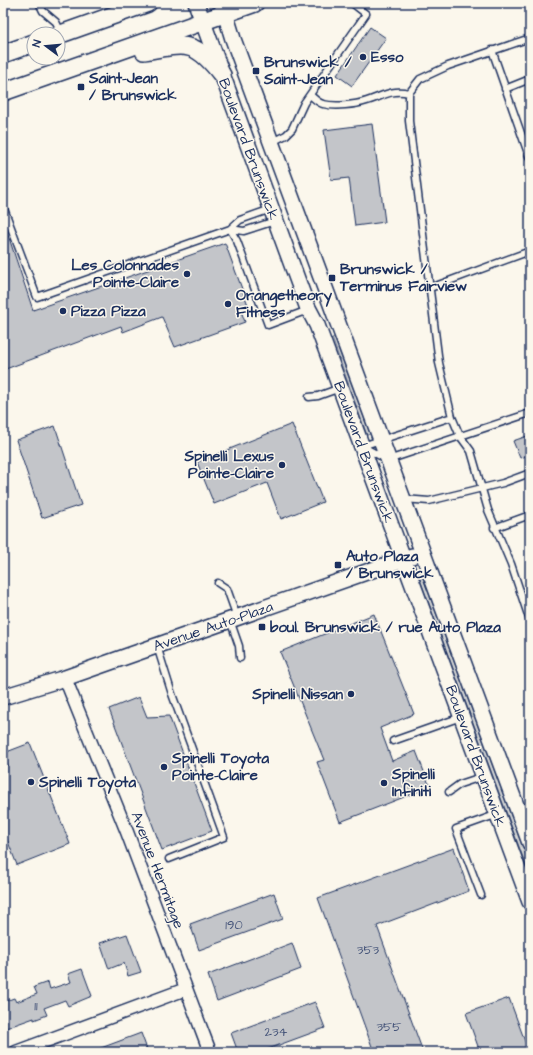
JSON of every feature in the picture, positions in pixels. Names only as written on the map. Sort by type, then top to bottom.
[{"type":"main road","points":[[66,32],[132,6],[148,3]]},
{"type":"main road","points":[[3,92],[203,21],[223,8],[255,3]]},
{"type":"main road","points":[[99,59],[182,45],[201,51],[222,75]]},
{"type":"main road","points":[[3,54],[26,46]]},
{"type":"main road","points":[[3,66],[26,48]]},
{"type":"street","name":"Boulevard Brunswick","points":[[196,3],[273,215],[309,310],[317,325],[530,902]]},
{"type":"street","name":"Boulevard Brunswick","points":[[223,8],[380,440],[423,552],[530,843]]},
{"type":"street","name":"Avenue Auto-Plaza","points":[[3,697],[65,678],[423,552]]},
{"type":"street","name":"Avenue Hermitage","points":[[65,678],[127,832],[210,1052]]},
{"type":"street","points":[[16,1052],[186,989]]},
{"type":"lane","points":[[39,3],[43,11],[56,22],[57,26]]},
{"type":"lane","points":[[272,142],[292,129],[298,115],[310,95],[366,14],[352,3]]},
{"type":"lane","points":[[530,38],[492,50],[420,79],[410,93],[409,121],[439,363],[452,417],[460,436],[471,451],[494,528],[511,564],[530,621]]},
{"type":"lane","points":[[492,50],[530,159]]},
{"type":"lane","points":[[506,89],[530,79]]},
{"type":"lane","points":[[310,95],[324,104],[336,105],[366,102],[382,94],[395,92],[410,93]]},
{"type":"lane","points":[[3,206],[37,297],[230,229],[240,220],[273,215]]},
{"type":"lane","points":[[230,229],[244,231],[273,215]]},
{"type":"lane","points":[[230,229],[237,242],[268,325],[309,310]]},
{"type":"lane","points":[[430,288],[530,251]]},
{"type":"lane","points":[[309,397],[318,396],[340,388]]},
{"type":"lane","points":[[362,446],[388,460],[530,413]]},
{"type":"lane","points":[[362,446],[452,417]]},
{"type":"lane","points":[[403,499],[429,501],[503,483],[530,473]]},
{"type":"lane","points":[[494,528],[530,515]]},
{"type":"lane","points":[[218,583],[227,589],[234,619],[240,658]]},
{"type":"lane","points":[[157,646],[172,694],[224,837],[169,859]]},
{"type":"lane","points":[[393,741],[462,717]]},
{"type":"lane","points":[[449,792],[460,784],[484,776]]},
{"type":"lane","points":[[480,895],[456,829],[498,814]]},
{"type":"shaded area","points":[[334,337],[370,434],[367,435],[332,338]]},
{"type":"shaded area","points":[[423,578],[530,867],[530,876],[420,579]]},
{"type":"building","points":[[370,27],[386,38],[352,86],[337,75]]},
{"type":"building","points":[[372,124],[385,222],[355,226],[349,178],[331,180],[324,130]]},
{"type":"building","name":"Les Colonnades Pointe-Claire","points":[[3,226],[5,226],[33,310],[225,243],[248,305],[240,308],[245,322],[175,347],[162,317],[123,332],[121,326],[3,370]]},
{"type":"building","points":[[292,424],[323,502],[281,519],[267,483],[214,504],[197,462]]},
{"type":"building","points":[[55,426],[81,505],[42,518],[16,440]]},
{"type":"building","points":[[530,435],[530,455],[520,458],[513,441]]},
{"type":"building","points":[[374,614],[414,714],[380,728],[392,761],[416,751],[430,787],[340,822],[317,762],[324,760],[280,652]]},
{"type":"building","points":[[139,697],[147,717],[169,716],[212,831],[162,850],[109,709]]},
{"type":"building","points":[[30,743],[70,844],[17,865],[3,829],[3,767],[8,765],[4,753]]},
{"type":"building","points":[[454,848],[469,891],[377,926],[423,1052],[374,1052],[318,898]]},
{"type":"building","points":[[274,893],[283,919],[199,950],[190,924]]},
{"type":"building","points":[[127,934],[141,972],[128,976],[124,963],[109,969],[100,943]]},
{"type":"building","points":[[292,943],[301,969],[217,1001],[208,975]]},
{"type":"building","points":[[82,969],[92,996],[68,1006],[65,1000],[44,1008],[47,1015],[3,1029],[3,1002],[14,998],[16,1002],[37,994],[34,987],[48,982],[50,989],[71,982],[68,974]]},
{"type":"building","points":[[509,998],[529,1052],[480,1052],[466,1013]]},
{"type":"building","points":[[315,1002],[325,1028],[260,1052],[238,1052],[231,1033]]},
{"type":"building","points":[[141,1033],[148,1052],[93,1052],[93,1051]]},
{"type":"place","name":"Esso","points":[[363,57]]},
{"type":"place","name":"Brunswick / Saint-Jean","points":[[256,71]]},
{"type":"place","name":"Saint-Jean / Brunswick","points":[[81,87]]},
{"type":"place","name":"Les Colonnades Pointe-Claire","points":[[187,274]]},
{"type":"place","name":"Brunswick / Terminus Fairview","points":[[332,278]]},
{"type":"place","name":"Orangetheory Fitness","points":[[228,304]]},
{"type":"place","name":"Pizza Pizza","points":[[63,311]]},
{"type":"place","name":"Spinelli Lexus Pointe-Claire","points":[[282,465]]},
{"type":"place","name":"Auto Plaza / Brunswick","points":[[338,565]]},
{"type":"place","name":"boul. Brunswick / rue Auto Plaza","points":[[262,627]]},
{"type":"place","name":"Spinelli Nissan","points":[[351,694]]},
{"type":"place","name":"Spinelli Toyota Pointe-Claire","points":[[164,767]]},
{"type":"place","name":"Spinelli Toyota","points":[[31,782]]},
{"type":"place","name":"Spinelli Infiniti","points":[[384,783]]}]
